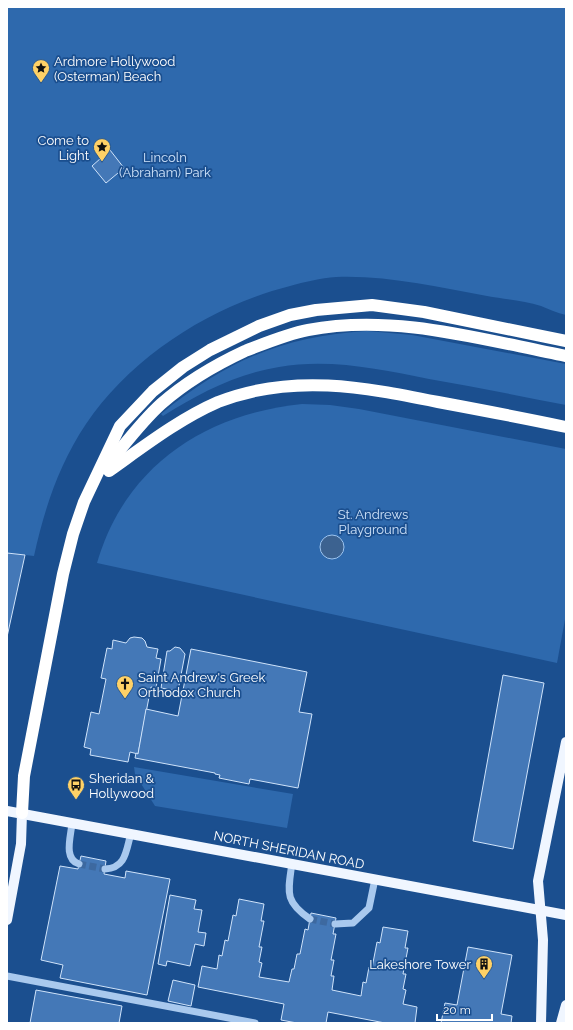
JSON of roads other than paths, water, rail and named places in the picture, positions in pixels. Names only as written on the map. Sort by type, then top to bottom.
[{"type":"highway","points":[[22,813],[24,776],[63,574],[73,534],[84,502],[120,426],[153,391],[183,367],[210,350],[259,326],[290,315],[316,310],[372,305],[424,312],[566,341]]},
{"type":"highway","points":[[94,482],[160,405],[194,378],[234,356],[269,341],[309,330],[356,325],[395,326],[443,332],[566,356]]},
{"type":"highway","points":[[94,482],[186,418],[218,403],[252,391],[286,385],[329,384],[377,390],[566,426]]},
{"type":"main road","points":[[541,1023],[543,940],[538,881],[566,742]]},
{"type":"main road","name":"NORTH SHERIDAN ROAD","points":[[7,811],[566,915]]},
{"type":"main road","points":[[7,920],[21,844],[22,813]]},
{"type":"main road","points":[[561,1023],[566,1004]]},
{"type":"lane","points":[[72,823],[69,849],[70,857],[74,862],[79,864]]},
{"type":"lane","points":[[105,869],[113,869],[119,865],[124,858],[131,833]]},
{"type":"lane","points":[[292,863],[288,893],[296,909],[310,919]]},
{"type":"lane","points":[[335,924],[353,923],[370,908],[375,879]]},
{"type":"lane","points":[[7,976],[255,1023]]},
{"type":"tunnel","points":[[79,864],[105,869]]},
{"type":"tunnel","points":[[310,919],[335,924]]},
{"type":"place","name":"Ardmore Hollywood (Osterman) Beach","points":[[41,83]]},
{"type":"place","name":"Come to Light","points":[[102,162]]},
{"type":"place","name":"Saint Andrew's Greek Orthodox Church","points":[[125,699]]},
{"type":"place","name":"Sheridan & Hollywood","points":[[76,800]]},
{"type":"place","name":"Lakeshore Tower","points":[[484,979]]},
{"type":"park label","name":"Lincoln (Abraham) Park","points":[[165,164]]},
{"type":"park label","name":"St. Andrews Playground","points":[[373,522]]}]
